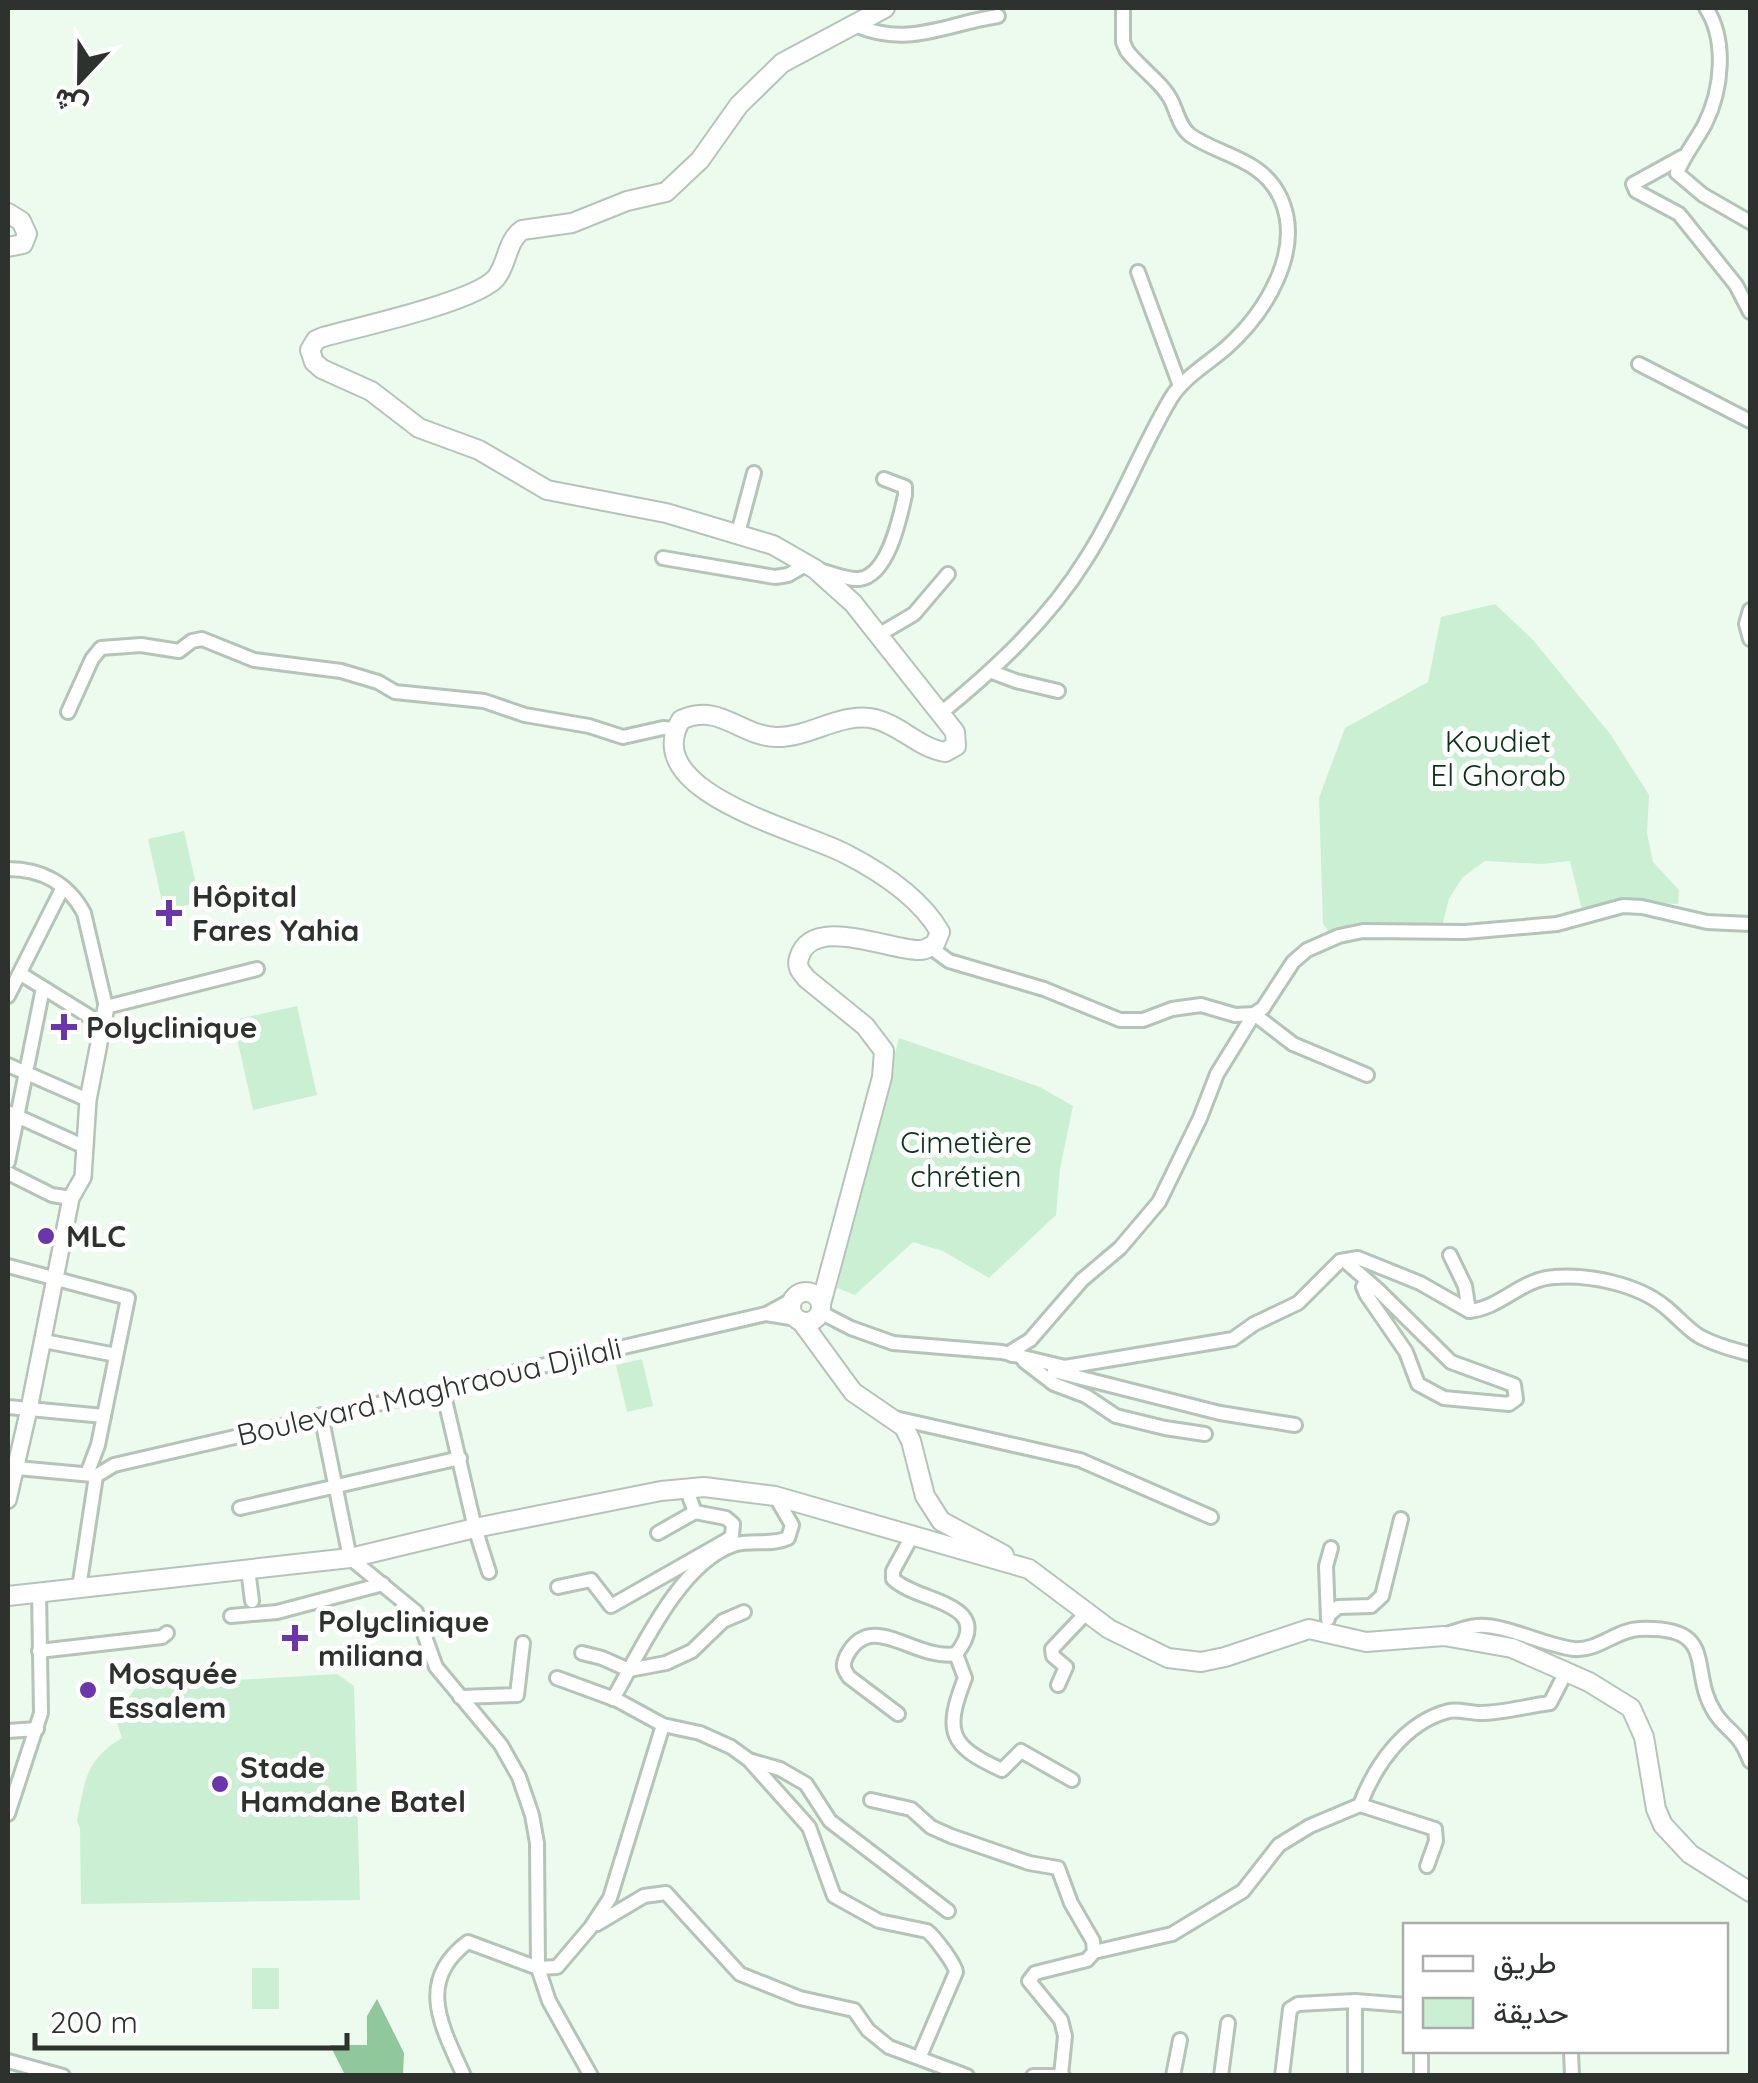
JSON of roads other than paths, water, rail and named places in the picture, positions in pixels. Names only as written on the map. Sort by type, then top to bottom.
[{"type":"main road","points":[[811,1315],[833,1259],[882,1077],[884,1051],[866,1026],[800,972],[798,959],[810,945],[823,938],[845,936],[915,950],[930,947],[940,936],[937,926],[892,881],[843,852],[710,794],[690,779],[674,755],[675,730],[681,720],[706,713],[772,737],[865,718],[884,722],[936,751],[949,752],[958,738],[880,634],[836,585],[811,566],[772,545],[738,533],[547,490],[480,450],[419,428],[371,390],[322,368],[314,362],[310,350],[323,337],[440,304],[488,284],[496,278],[510,243],[522,230],[562,226],[627,201],[666,192],[686,176],[733,112],[768,76],[798,52],[885,8]]},
{"type":"main road","points":[[8,212],[21,221],[27,234],[23,244],[8,248]]},
{"type":"main road","points":[[811,1315],[791,1310],[796,1296],[833,1259]]},
{"type":"main road","points":[[796,1296],[811,1292],[811,1315],[832,1365],[852,1392],[895,1418],[911,1441],[924,1496],[941,1521],[1029,1570],[1109,1629],[1142,1647],[1186,1662],[1225,1658],[1326,1623],[1366,1642],[1432,1637],[1512,1648],[1607,1691],[1631,1708],[1644,1737],[1656,1810],[1663,1826],[1690,1854],[1750,1892]]},
{"type":"main road","points":[[8,1596],[350,1558],[475,1528],[686,1488],[775,1496],[1029,1570]]},
{"type":"street","points":[[941,713],[992,672],[1049,612],[1086,560],[1180,386],[1231,344],[1269,296],[1280,275],[1287,219],[1281,197],[1266,178],[1227,151],[1185,130],[1170,98],[1127,51],[1123,42],[1123,8]]},
{"type":"street","points":[[1706,8],[1715,21],[1719,74],[1707,119],[1677,173],[1750,222]]},
{"type":"street","points":[[855,25],[896,36],[998,16]]},
{"type":"street","points":[[1684,156],[1633,184],[1636,191],[1679,214],[1736,285],[1750,312]]},
{"type":"street","points":[[1138,272],[1180,386]]},
{"type":"street","points":[[1639,364],[1750,421]]},
{"type":"street","points":[[738,533],[754,473]]},
{"type":"street","points":[[664,558],[775,577],[811,566],[858,579],[866,577],[890,550],[905,496],[904,487],[884,478]]},
{"type":"street","points":[[880,634],[914,614],[948,574]]},
{"type":"street","points":[[1750,610],[1746,624],[1750,640]]},
{"type":"street","points":[[68,712],[92,658],[101,648],[142,645],[180,651],[192,641],[202,639],[254,660],[341,671],[378,682],[395,692],[484,701],[623,737],[662,728],[675,730]]},
{"type":"street","points":[[992,672],[1058,691]]},
{"type":"street","points":[[8,869],[54,879],[77,900],[84,913],[106,1007],[88,1100],[82,1177],[71,1198],[30,1410],[12,1469],[8,1500]]},
{"type":"street","points":[[8,996],[64,888]]},
{"type":"street","points":[[1010,1354],[1030,1340],[1082,1280],[1120,1248],[1160,1202],[1217,1074],[1254,1014],[1263,1008],[1293,962],[1308,950],[1339,936],[1363,931],[1465,932],[1557,924],[1623,906],[1707,922],[1750,924]]},
{"type":"street","points":[[930,947],[949,962],[1044,988],[1120,1020],[1143,1020],[1202,1005],[1236,1015],[1254,1014],[1293,1044],[1367,1076]]},
{"type":"street","points":[[106,1007],[256,969]]},
{"type":"street","points":[[21,974],[104,1025]]},
{"type":"street","points":[[8,1162],[11,1114],[25,1072],[43,988]]},
{"type":"street","points":[[8,1065],[88,1100]]},
{"type":"street","points":[[11,1114],[83,1146]]},
{"type":"street","points":[[8,1173],[52,1195],[71,1198]]},
{"type":"street","points":[[1450,1255],[1465,1286],[1469,1311]]},
{"type":"street","points":[[766,1314],[811,1315],[893,1343],[1010,1354],[1066,1367],[1233,1338],[1298,1302],[1326,1271],[1345,1260],[1358,1258],[1420,1283],[1469,1311],[1496,1304],[1538,1280],[1582,1278],[1641,1292],[1703,1339],[1750,1354]]},
{"type":"street","points":[[1345,1260],[1366,1280],[1452,1362],[1514,1385],[1516,1399],[1509,1404],[1444,1398],[1418,1384],[1406,1352],[1366,1294],[1366,1280]]},
{"type":"street","points":[[8,1266],[128,1298],[91,1475],[80,1588]]},
{"type":"street","points":[[766,1314],[796,1296]]},
{"type":"street","name":"Boulevard Maghraoua Djilali","points":[[91,1475],[114,1465],[320,1415],[766,1314]]},
{"type":"street","points":[[44,1341],[116,1355]]},
{"type":"street","points":[[1010,1354],[1116,1388],[1295,1426]]},
{"type":"street","points":[[1024,1361],[1054,1384],[1086,1396],[1116,1416],[1204,1434]]},
{"type":"street","points":[[442,1387],[489,1572]]},
{"type":"street","points":[[8,1407],[104,1416]]},
{"type":"street","points":[[320,1415],[350,1558],[416,1612],[436,1666],[501,1745],[520,1778],[537,1843],[538,1968],[549,2001],[592,2076]]},
{"type":"street","points":[[895,1418],[1080,1460],[1211,1516]]},
{"type":"street","points":[[98,1444],[114,1465]]},
{"type":"street","points":[[240,1508],[460,1458]]},
{"type":"street","points":[[12,1469],[91,1475]]},
{"type":"street","points":[[686,1488],[695,1512]]},
{"type":"street","points":[[613,1699],[664,1607],[711,1559],[730,1546],[788,1538],[792,1526],[775,1496]]},
{"type":"street","points":[[558,1587],[591,1580],[611,1606],[732,1536],[733,1524],[726,1518],[695,1512],[658,1534]]},
{"type":"street","points":[[1326,1623],[1338,1607],[1371,1606],[1378,1601],[1401,1519]]},
{"type":"street","points":[[912,1536],[892,1571],[893,1578],[907,1589],[956,1608],[965,1618],[966,1638],[956,1654]]},
{"type":"street","points":[[1326,1623],[1326,1566],[1331,1548]]},
{"type":"street","points":[[248,1569],[252,1601]]},
{"type":"street","points":[[231,1616],[277,1612],[383,1584]]},
{"type":"street","points":[[8,1814],[41,1714],[39,1592]]},
{"type":"street","points":[[582,1653],[630,1670],[679,1658],[723,1621],[744,1612]]},
{"type":"street","points":[[1058,1685],[1066,1667],[1053,1656],[1052,1649],[1087,1612]]},
{"type":"street","points":[[1432,1637],[1476,1626],[1584,1650],[1635,1629],[1678,1633],[1700,1654],[1709,1702],[1716,1716],[1743,1741],[1750,1761]]},
{"type":"street","points":[[39,1651],[162,1637],[167,1633]]},
{"type":"street","points":[[898,1714],[844,1669],[843,1662],[855,1641],[876,1634],[936,1655],[956,1654]]},
{"type":"street","points":[[460,1697],[517,1695],[523,1643]]},
{"type":"street","points":[[956,1654],[965,1678],[953,1709],[952,1725],[964,1751],[1002,1770],[1021,1752],[1072,1780]]},
{"type":"street","points":[[1360,1804],[1370,1779],[1416,1725],[1451,1710],[1483,1713],[1550,1703],[1566,1672]]},
{"type":"street","points":[[556,1678],[613,1699],[663,1725],[700,1732],[749,1760],[808,1827],[834,1896],[879,1920],[927,1931],[955,1965],[956,1972],[920,2056]]},
{"type":"street","points":[[464,2076],[438,2008],[438,1979],[448,1961],[468,1942],[538,1968],[558,1967],[610,1898],[663,1725]]},
{"type":"street","points":[[8,1731],[38,1729]]},
{"type":"street","points":[[749,1760],[780,1769],[806,1784],[820,1810],[839,1830],[875,1852],[948,1911]]},
{"type":"street","points":[[871,1800],[911,1809],[931,1827],[951,1836],[1029,1863],[1058,1868],[1071,1903],[1093,1941],[1094,1952]]},
{"type":"street","points":[[1033,2076],[1062,2075],[1065,2036],[1061,2020],[1029,1980],[1034,1974],[1087,1960],[1094,1952],[1172,1934],[1242,1890],[1279,1845],[1310,1826],[1360,1804],[1435,1829],[1438,1834],[1427,1866]]},
{"type":"street","points":[[1722,1876],[1750,1883]]},
{"type":"street","points":[[591,1927],[644,1896],[666,1892],[740,1974],[800,1998],[854,2010],[878,2040],[967,2076]]},
{"type":"street","points":[[1355,2001],[1355,2076]]},
{"type":"street","points":[[1282,2076],[1290,2009],[1298,2004],[1355,2001],[1403,2005]]},
{"type":"street","points":[[1222,2076],[1228,2023]]},
{"type":"street","points":[[1173,2076],[1180,2040]]},
{"type":"street","points":[[8,2060],[64,2076]]},
{"type":"place","name":"Hôpital Fares Yahia","points":[[169,913]]},
{"type":"place","name":"Polyclinique","points":[[64,1027]]},
{"type":"place","name":"MLC","points":[[46,1236]]},
{"type":"place","name":"Polyclinique miliana","points":[[295,1638]]},
{"type":"place","name":"Mosquée Essalem","points":[[88,1690]]},
{"type":"place","name":"Stade Hamdane Batel","points":[[220,1784]]},
{"type":"park label","name":"Koudiet El Ghorab","points":[[1498,758]]},
{"type":"park label","name":"Cimetière chrétien","points":[[966,1159]]}]
